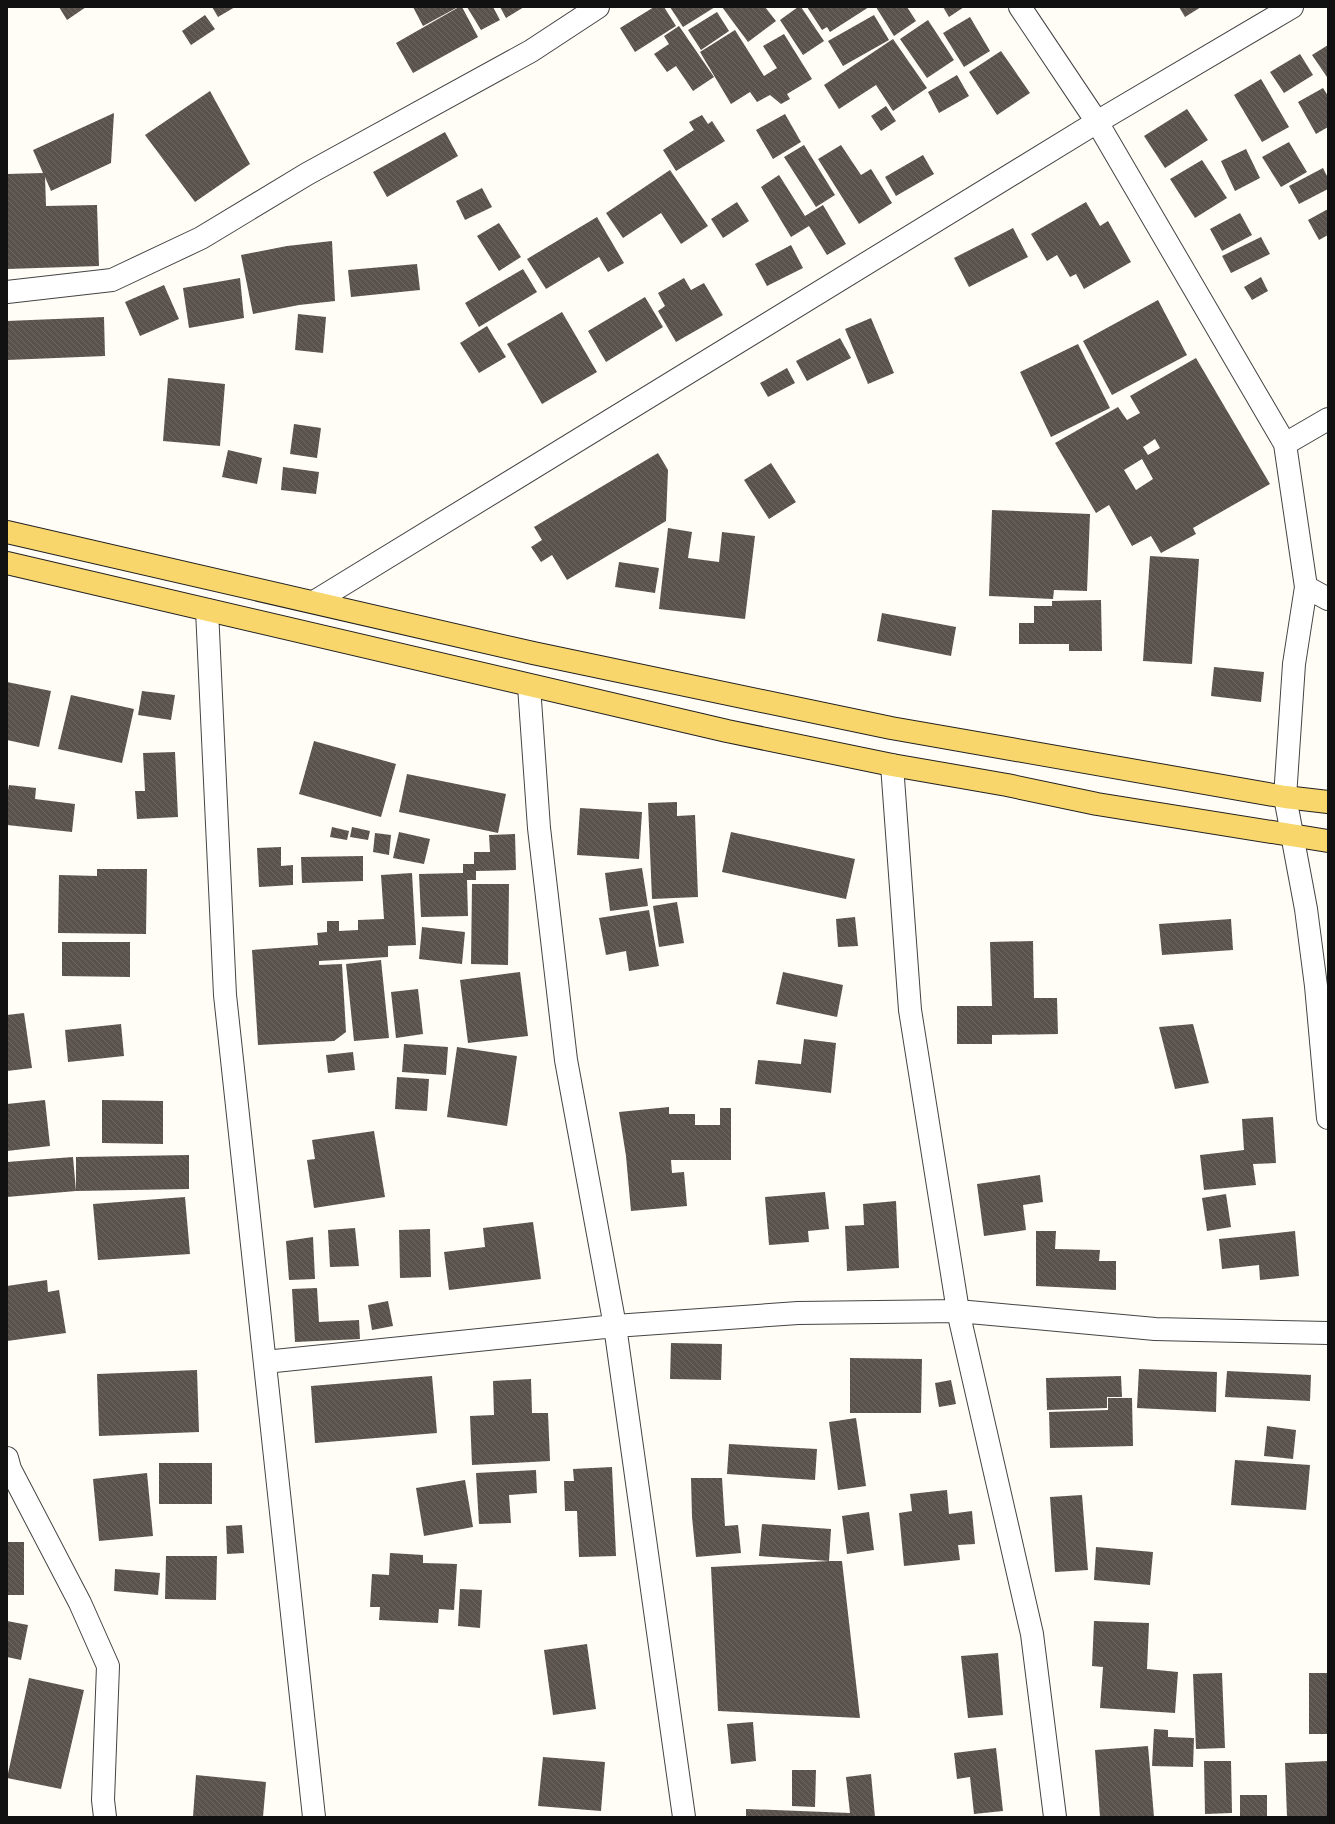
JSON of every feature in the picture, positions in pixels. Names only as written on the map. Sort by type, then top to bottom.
[{"type":"main road","points":[[7,532],[533,654],[891,728],[1285,797],[1328,802]]},
{"type":"main road","points":[[7,563],[529,686],[892,765],[1007,785],[1097,804],[1328,841]]},
{"type":"street","points":[[7,292],[112,280],[201,238],[307,174],[531,51],[598,7]]},
{"type":"street","points":[[1020,7],[1097,122],[1285,444],[1306,587],[1294,664],[1285,797],[1306,909],[1316,986],[1328,1118]]},
{"type":"street","points":[[314,602],[1097,122],[1292,7]]},
{"type":"street","points":[[1285,444],[1328,419]]},
{"type":"street","points":[[1306,587],[1328,599]]},
{"type":"street","points":[[207,610],[224,995],[314,1817]]},
{"type":"street","points":[[529,686],[540,828],[566,1060],[615,1326],[684,1817]]},
{"type":"street","points":[[892,765],[910,1010],[958,1311],[1032,1634],[1056,1817]]},
{"type":"street","points":[[265,1362],[615,1326],[798,1313],[958,1311],[1155,1328],[1328,1333]]},
{"type":"street","points":[[7,1458],[10,1469],[80,1602],[108,1666],[103,1800],[105,1817]]},
{"type":"building","points":[[59,7],[86,7],[67,20]]},
{"type":"building","points":[[212,7],[235,7],[218,17]]},
{"type":"building","points":[[413,7],[458,7],[423,26]]},
{"type":"building","points":[[459,7],[462,7],[478,37],[413,73],[396,43]]},
{"type":"building","points":[[467,7],[493,7],[500,20],[481,30]]},
{"type":"building","points":[[500,7],[524,7],[506,18]]},
{"type":"building","points":[[654,7],[664,7],[676,26],[635,52],[620,28]]},
{"type":"building","points":[[670,7],[715,7],[683,27]]},
{"type":"building","points":[[722,7],[765,7],[776,21],[748,42]]},
{"type":"building","points":[[798,7],[801,7],[824,41],[803,55],[780,20]]},
{"type":"building","points":[[807,7],[869,7],[830,32],[827,27],[822,30]]},
{"type":"building","points":[[876,7],[907,7],[916,21],[894,36]]},
{"type":"building","points":[[943,7],[964,7],[949,17]]},
{"type":"building","points":[[1179,7],[1201,7],[1185,17]]},
{"type":"building","points":[[717,12],[729,31],[701,50],[688,30]]},
{"type":"building","points":[[205,15],[215,29],[191,45],[182,31]]},
{"type":"building","points":[[874,15],[889,40],[843,66],[828,41]]},
{"type":"building","points":[[970,17],[990,51],[964,67],[943,33]]},
{"type":"building","points":[[928,20],[954,60],[927,78],[900,39]]},
{"type":"building","points":[[679,26],[714,77],[693,91],[676,66],[667,72],[654,54],[669,44],[664,36]]},
{"type":"building","points":[[735,30],[764,76],[777,68],[763,46],[784,34],[812,79],[787,94],[790,99],[781,104],[770,95],[757,102],[750,92],[731,104],[700,52]]},
{"type":"building","points":[[893,39],[927,88],[893,111],[876,85],[839,109],[824,85]]},
{"type":"building","points":[[1328,45],[1328,77],[1327,77],[1312,55]]},
{"type":"building","points":[[1001,51],[1030,93],[997,115],[969,72]]},
{"type":"building","points":[[1300,54],[1313,75],[1284,93],[1270,72]]},
{"type":"building","points":[[957,75],[969,96],[939,113],[928,92]]},
{"type":"building","points":[[1261,79],[1289,127],[1262,142],[1234,95]]},
{"type":"building","points":[[1323,88],[1328,96],[1328,127],[1316,134],[1298,102]]},
{"type":"building","points":[[210,91],[250,164],[195,202],[145,135]]},
{"type":"building","points":[[886,106],[896,121],[881,131],[871,116]]},
{"type":"building","points":[[1187,109],[1208,140],[1165,168],[1144,136]]},
{"type":"building","points":[[114,113],[111,163],[51,191],[45,177],[46,206],[97,205],[99,266],[7,269],[7,174],[43,173],[33,150]]},
{"type":"building","points":[[785,114],[801,142],[773,159],[756,130]]},
{"type":"building","points":[[702,115],[708,124],[712,121],[725,141],[676,171],[663,150],[694,130],[689,122]]},
{"type":"building","points":[[445,132],[458,156],[387,197],[373,172]]},
{"type":"building","points":[[1289,142],[1307,172],[1281,187],[1262,157]]},
{"type":"building","points":[[804,145],[835,195],[816,207],[784,157]]},
{"type":"building","points":[[841,145],[861,175],[871,169],[892,203],[859,224],[818,159]]},
{"type":"building","points":[[1246,149],[1260,178],[1235,191],[1221,161]]},
{"type":"building","points":[[923,155],[934,174],[896,196],[885,177]]},
{"type":"building","points":[[1202,160],[1227,198],[1195,218],[1170,179]]},
{"type":"building","points":[[1323,168],[1328,178],[1328,189],[1299,204],[1289,186]]},
{"type":"building","points":[[670,170],[708,226],[681,244],[661,213],[623,238],[606,213]]},
{"type":"building","points":[[779,175],[805,216],[823,205],[846,244],[827,255],[809,226],[791,237],[761,187]]},
{"type":"building","points":[[482,188],[492,207],[465,220],[456,201]]},
{"type":"building","points":[[737,202],[749,221],[723,238],[711,219]]},
{"type":"building","points":[[1086,202],[1100,226],[1108,221],[1131,262],[1084,289],[1076,274],[1070,277],[1057,255],[1047,261],[1031,234]]},
{"type":"building","points":[[1328,209],[1328,235],[1319,240],[1308,220]]},
{"type":"building","points":[[1240,213],[1252,235],[1222,251],[1210,229]]},
{"type":"building","points":[[597,217],[624,263],[608,272],[599,257],[546,289],[527,259]]},
{"type":"building","points":[[499,223],[521,257],[499,271],[477,236]]},
{"type":"building","points":[[1013,228],[1028,257],[969,287],[954,258]]},
{"type":"building","points":[[1261,237],[1270,254],[1231,273],[1222,256]]},
{"type":"building","points":[[332,241],[335,301],[299,305],[253,314],[241,255],[287,246]]},
{"type":"building","points":[[791,245],[803,268],[767,286],[755,264]]},
{"type":"building","points":[[417,264],[420,290],[351,297],[348,270]]},
{"type":"building","points":[[523,269],[537,292],[479,327],[465,303]]},
{"type":"building","points":[[1261,277],[1268,291],[1252,300],[1244,287]]},
{"type":"building","points":[[240,278],[244,318],[189,328],[183,288]]},
{"type":"building","points":[[684,278],[691,290],[704,283],[723,315],[676,342],[658,311],[665,306],[658,293]]},
{"type":"building","points":[[164,285],[179,319],[140,336],[125,302]]},
{"type":"building","points":[[645,297],[663,327],[606,362],[588,331]]},
{"type":"building","points":[[1158,300],[1187,355],[1112,395],[1083,341]]},
{"type":"building","points":[[562,312],[597,372],[542,404],[507,344]]},
{"type":"building","points":[[298,314],[326,317],[323,353],[295,350]]},
{"type":"building","points":[[104,317],[105,356],[7,360],[7,321]]},
{"type":"building","points":[[871,318],[894,373],[868,384],[845,329]]},
{"type":"building","points":[[487,326],[506,357],[479,373],[460,343]]},
{"type":"building","points":[[840,338],[851,358],[807,381],[796,361]]},
{"type":"building","points":[[1078,344],[1110,408],[1051,437],[1020,372]]},
{"type":"building","points":[[1196,358],[1270,484],[1193,528],[1196,534],[1161,553],[1151,536],[1132,546],[1109,505],[1096,513],[1055,443],[1118,407],[1127,420],[1140,413],[1130,396]],"holes":[[[1155,439],[1160,448],[1148,455],[1143,447]],[[1142,459],[1153,479],[1136,490],[1124,470]]]},
{"type":"building","points":[[787,368],[795,383],[768,397],[760,383]]},
{"type":"building","points":[[168,378],[225,384],[220,446],[163,441]]},
{"type":"building","points":[[294,424],[321,428],[317,458],[290,454]]},
{"type":"building","points":[[228,450],[262,458],[257,484],[222,477]]},
{"type":"building","points":[[658,453],[668,470],[666,521],[567,580],[552,555],[541,562],[531,547],[542,540],[534,527]]},
{"type":"building","points":[[771,463],[796,502],[769,519],[744,480]]},
{"type":"building","points":[[283,467],[319,472],[316,494],[281,490]]},
{"type":"building","points":[[992,510],[1090,514],[1087,591],[1054,590],[1053,599],[989,596]]},
{"type":"building","points":[[668,528],[692,532],[688,558],[719,562],[722,532],[755,536],[745,619],[659,609]]},
{"type":"building","points":[[1150,556],[1199,559],[1192,664],[1143,661]]},
{"type":"building","points":[[619,562],[659,568],[655,593],[615,587]]},
{"type":"building","points":[[1101,600],[1102,651],[1069,651],[1069,644],[1019,644],[1019,623],[1034,623],[1034,606],[1052,606],[1052,601]]},
{"type":"building","points":[[882,613],[956,627],[951,656],[877,641]]},
{"type":"building","points":[[1214,667],[1264,672],[1261,702],[1211,696]]},
{"type":"building","points":[[7,682],[51,691],[39,747],[7,740]]},
{"type":"building","points":[[142,691],[175,695],[171,720],[138,715]]},
{"type":"building","points":[[71,695],[134,709],[122,763],[58,749]]},
{"type":"building","points":[[314,741],[396,764],[381,817],[299,794]]},
{"type":"building","points":[[175,752],[178,817],[137,819],[135,791],[145,791],[143,753]]},
{"type":"building","points":[[407,774],[506,794],[498,833],[399,812]]},
{"type":"building","points":[[9,785],[36,788],[35,799],[75,804],[72,832],[7,825],[7,796]]},
{"type":"building","points":[[677,802],[677,816],[695,815],[698,897],[652,899],[648,803]]},
{"type":"building","points":[[580,808],[642,812],[639,859],[577,855]]},
{"type":"building","points":[[332,827],[349,831],[347,840],[330,837]]},
{"type":"building","points":[[352,827],[370,831],[368,840],[350,837]]},
{"type":"building","points":[[399,832],[430,839],[424,864],[393,858]]},
{"type":"building","points":[[731,832],[855,859],[846,899],[722,872]]},
{"type":"building","points":[[375,833],[391,835],[389,855],[373,852]]},
{"type":"building","points":[[515,834],[516,870],[476,871],[476,880],[467,880],[468,916],[421,917],[419,874],[463,873],[463,864],[474,864],[474,852],[490,852],[489,835]]},
{"type":"building","points":[[281,847],[281,866],[293,865],[293,885],[259,887],[257,848]]},
{"type":"building","points":[[363,856],[363,881],[302,883],[301,857]]},
{"type":"building","points":[[642,868],[648,906],[610,911],[605,873]]},
{"type":"building","points":[[97,869],[147,869],[146,934],[58,933],[59,875],[97,876]]},
{"type":"building","points":[[412,873],[416,945],[388,946],[388,957],[319,961],[319,965],[342,964],[346,1032],[334,1041],[258,1045],[252,950],[318,945],[317,933],[327,932],[327,921],[339,921],[339,931],[358,930],[358,920],[384,919],[381,875]]},
{"type":"building","points":[[472,884],[509,884],[508,965],[471,964]]},
{"type":"building","points":[[677,902],[684,943],[659,947],[653,906]]},
{"type":"building","points":[[649,910],[659,966],[629,971],[626,951],[606,955],[599,918]]},
{"type":"building","points":[[855,917],[858,946],[838,947],[836,919]]},
{"type":"building","points":[[1231,919],[1233,950],[1162,955],[1159,924]]},
{"type":"building","points":[[422,927],[465,932],[462,964],[419,959]]},
{"type":"building","points":[[1033,941],[1034,998],[1057,998],[1058,1034],[992,1035],[992,1044],[957,1044],[957,1006],[992,1006],[990,942]]},
{"type":"building","points":[[62,942],[130,942],[130,977],[62,976]]},
{"type":"building","points":[[381,960],[389,1038],[354,1041],[346,964]]},
{"type":"building","points":[[520,972],[528,1036],[468,1043],[460,980]]},
{"type":"building","points":[[783,972],[843,985],[837,1017],[776,1004]]},
{"type":"building","points":[[418,989],[423,1034],[396,1038],[391,992]]},
{"type":"building","points":[[24,1013],[32,1068],[7,1071],[7,1015]]},
{"type":"building","points":[[121,1024],[124,1056],[68,1062],[65,1030]]},
{"type":"building","points":[[1193,1024],[1209,1083],[1175,1089],[1159,1027]]},
{"type":"building","points":[[804,1039],[836,1043],[831,1093],[755,1084],[758,1060],[801,1064]]},
{"type":"building","points":[[404,1044],[448,1047],[446,1075],[402,1072]]},
{"type":"building","points":[[457,1047],[517,1056],[507,1126],[447,1117]]},
{"type":"building","points":[[353,1052],[355,1070],[328,1073],[326,1055]]},
{"type":"building","points":[[397,1077],[429,1079],[427,1111],[395,1109]]},
{"type":"building","points":[[45,1100],[50,1146],[7,1151],[7,1104]]},
{"type":"building","points":[[102,1100],[163,1101],[163,1144],[102,1143]]},
{"type":"building","points":[[669,1107],[669,1114],[695,1114],[695,1125],[720,1125],[720,1108],[731,1108],[731,1160],[671,1160],[672,1173],[684,1172],[687,1206],[631,1211],[626,1156],[619,1112]]},
{"type":"building","points":[[1273,1117],[1276,1163],[1253,1164],[1256,1185],[1204,1190],[1200,1155],[1244,1150],[1242,1119]]},
{"type":"building","points":[[374,1131],[385,1197],[314,1208],[307,1160],[315,1159],[312,1140]]},
{"type":"building","points":[[189,1155],[189,1189],[76,1191],[76,1157]]},
{"type":"building","points":[[73,1157],[76,1191],[7,1197],[7,1162]]},
{"type":"building","points":[[1040,1175],[1043,1202],[1023,1205],[1026,1230],[984,1236],[977,1184]]},
{"type":"building","points":[[825,1192],[829,1229],[808,1231],[809,1242],[769,1245],[765,1197]]},
{"type":"building","points":[[1226,1194],[1231,1227],[1207,1231],[1202,1198]]},
{"type":"building","points":[[185,1197],[190,1254],[98,1260],[93,1204]]},
{"type":"building","points":[[896,1201],[899,1268],[847,1271],[845,1226],[864,1225],[863,1204]]},
{"type":"building","points":[[533,1222],[541,1279],[449,1290],[444,1252],[485,1247],[483,1228]]},
{"type":"building","points":[[355,1228],[359,1266],[330,1267],[328,1230]]},
{"type":"building","points":[[430,1229],[431,1277],[400,1278],[399,1230]]},
{"type":"building","points":[[1036,1231],[1056,1231],[1055,1249],[1100,1250],[1099,1261],[1116,1261],[1116,1290],[1036,1286]]},
{"type":"building","points":[[1295,1231],[1299,1276],[1260,1280],[1259,1265],[1222,1269],[1219,1239]]},
{"type":"building","points":[[313,1237],[315,1279],[289,1280],[286,1241]]},
{"type":"building","points":[[47,1280],[48,1292],[59,1290],[66,1333],[7,1341],[7,1286]]},
{"type":"building","points":[[317,1288],[319,1322],[359,1320],[360,1339],[295,1342],[292,1289]]},
{"type":"building","points":[[388,1301],[393,1326],[372,1330],[368,1305]]},
{"type":"building","points":[[671,1343],[722,1344],[721,1380],[670,1379]]},
{"type":"building","points":[[850,1358],[922,1359],[921,1413],[850,1413]]},
{"type":"building","points":[[1139,1369],[1217,1372],[1216,1412],[1137,1408]]},
{"type":"building","points":[[197,1370],[199,1432],[99,1436],[97,1374]]},
{"type":"building","points":[[1227,1371],[1311,1375],[1310,1401],[1225,1397]]},
{"type":"building","points":[[432,1376],[437,1433],[315,1443],[311,1386]]},
{"type":"building","points":[[1121,1376],[1122,1397],[1107,1397],[1107,1408],[1047,1410],[1046,1378]]},
{"type":"building","points":[[531,1379],[532,1413],[548,1413],[550,1461],[472,1465],[470,1416],[494,1415],[493,1381]]},
{"type":"building","points":[[951,1380],[956,1404],[939,1407],[935,1383]]},
{"type":"building","points":[[1108,1398],[1132,1398],[1133,1446],[1050,1448],[1049,1412],[1108,1410]]},
{"type":"building","points":[[856,1418],[866,1486],[838,1490],[829,1422]]},
{"type":"building","points":[[1267,1426],[1296,1430],[1293,1459],[1264,1456]]},
{"type":"building","points":[[729,1444],[817,1449],[815,1480],[727,1474]]},
{"type":"building","points":[[1235,1460],[1310,1465],[1306,1510],[1231,1505]]},
{"type":"building","points":[[159,1463],[212,1463],[212,1504],[159,1504]]},
{"type":"building","points":[[612,1467],[616,1556],[579,1557],[577,1511],[565,1511],[564,1481],[574,1481],[573,1469]]},
{"type":"building","points":[[536,1470],[537,1493],[509,1495],[511,1523],[479,1524],[476,1473]]},
{"type":"building","points":[[147,1473],[153,1536],[99,1541],[93,1479]]},
{"type":"building","points":[[691,1478],[722,1478],[725,1526],[738,1525],[741,1553],[696,1557],[692,1517]]},
{"type":"building","points":[[465,1480],[473,1527],[424,1536],[416,1488]]},
{"type":"building","points":[[947,1490],[949,1514],[972,1511],[975,1544],[958,1545],[960,1560],[904,1566],[899,1513],[912,1511],[910,1494]]},
{"type":"building","points":[[1082,1495],[1088,1570],[1055,1572],[1050,1497]]},
{"type":"building","points":[[869,1512],[874,1550],[847,1554],[842,1516]]},
{"type":"building","points":[[762,1524],[831,1529],[829,1561],[759,1556]]},
{"type":"building","points":[[242,1525],[244,1553],[227,1554],[226,1526]]},
{"type":"building","points":[[7,1542],[24,1542],[24,1595],[7,1595]]},
{"type":"building","points":[[1096,1547],[1153,1552],[1150,1585],[1094,1580]]},
{"type":"building","points":[[390,1553],[423,1555],[423,1563],[457,1564],[454,1610],[439,1609],[438,1623],[379,1620],[380,1607],[370,1607],[372,1574],[389,1575]]},
{"type":"building","points":[[166,1556],[217,1556],[216,1600],[165,1599]]},
{"type":"building","points":[[842,1561],[860,1718],[718,1711],[711,1567]]},
{"type":"building","points":[[115,1569],[160,1573],[158,1595],[114,1591]]},
{"type":"building","points":[[460,1589],[482,1590],[480,1628],[458,1626]]},
{"type":"building","points":[[7,1621],[28,1625],[21,1660],[7,1657]]},
{"type":"building","points":[[1094,1621],[1149,1623],[1147,1669],[1178,1672],[1175,1713],[1100,1708],[1103,1667],[1092,1666]]},
{"type":"building","points":[[587,1644],[596,1709],[553,1715],[544,1650]]},
{"type":"building","points":[[998,1653],[1003,1715],[968,1718],[961,1656]]},
{"type":"building","points":[[1222,1673],[1225,1748],[1196,1749],[1193,1674]]},
{"type":"building","points":[[1309,1673],[1328,1673],[1328,1734],[1309,1734]]},
{"type":"building","points":[[29,1678],[84,1690],[61,1789],[7,1778]]},
{"type":"building","points":[[753,1722],[756,1761],[731,1764],[727,1724]]},
{"type":"building","points":[[1154,1729],[1168,1730],[1168,1737],[1194,1738],[1193,1767],[1152,1766]]},
{"type":"building","points":[[1148,1746],[1154,1817],[1100,1817],[1095,1750]]},
{"type":"building","points":[[996,1748],[1003,1811],[974,1814],[970,1777],[957,1779],[954,1753]]},
{"type":"building","points":[[543,1757],[605,1762],[601,1811],[538,1806]]},
{"type":"building","points":[[1204,1761],[1231,1761],[1232,1813],[1205,1814]]},
{"type":"building","points":[[1328,1761],[1328,1817],[1287,1817],[1285,1763]]},
{"type":"building","points":[[792,1770],[816,1770],[815,1807],[792,1806]]},
{"type":"building","points":[[871,1774],[875,1817],[746,1817],[746,1809],[850,1813],[846,1777]]},
{"type":"building","points":[[196,1775],[266,1782],[263,1817],[193,1817]]},
{"type":"building","points":[[1240,1795],[1267,1795],[1267,1817],[1240,1817]]}]
